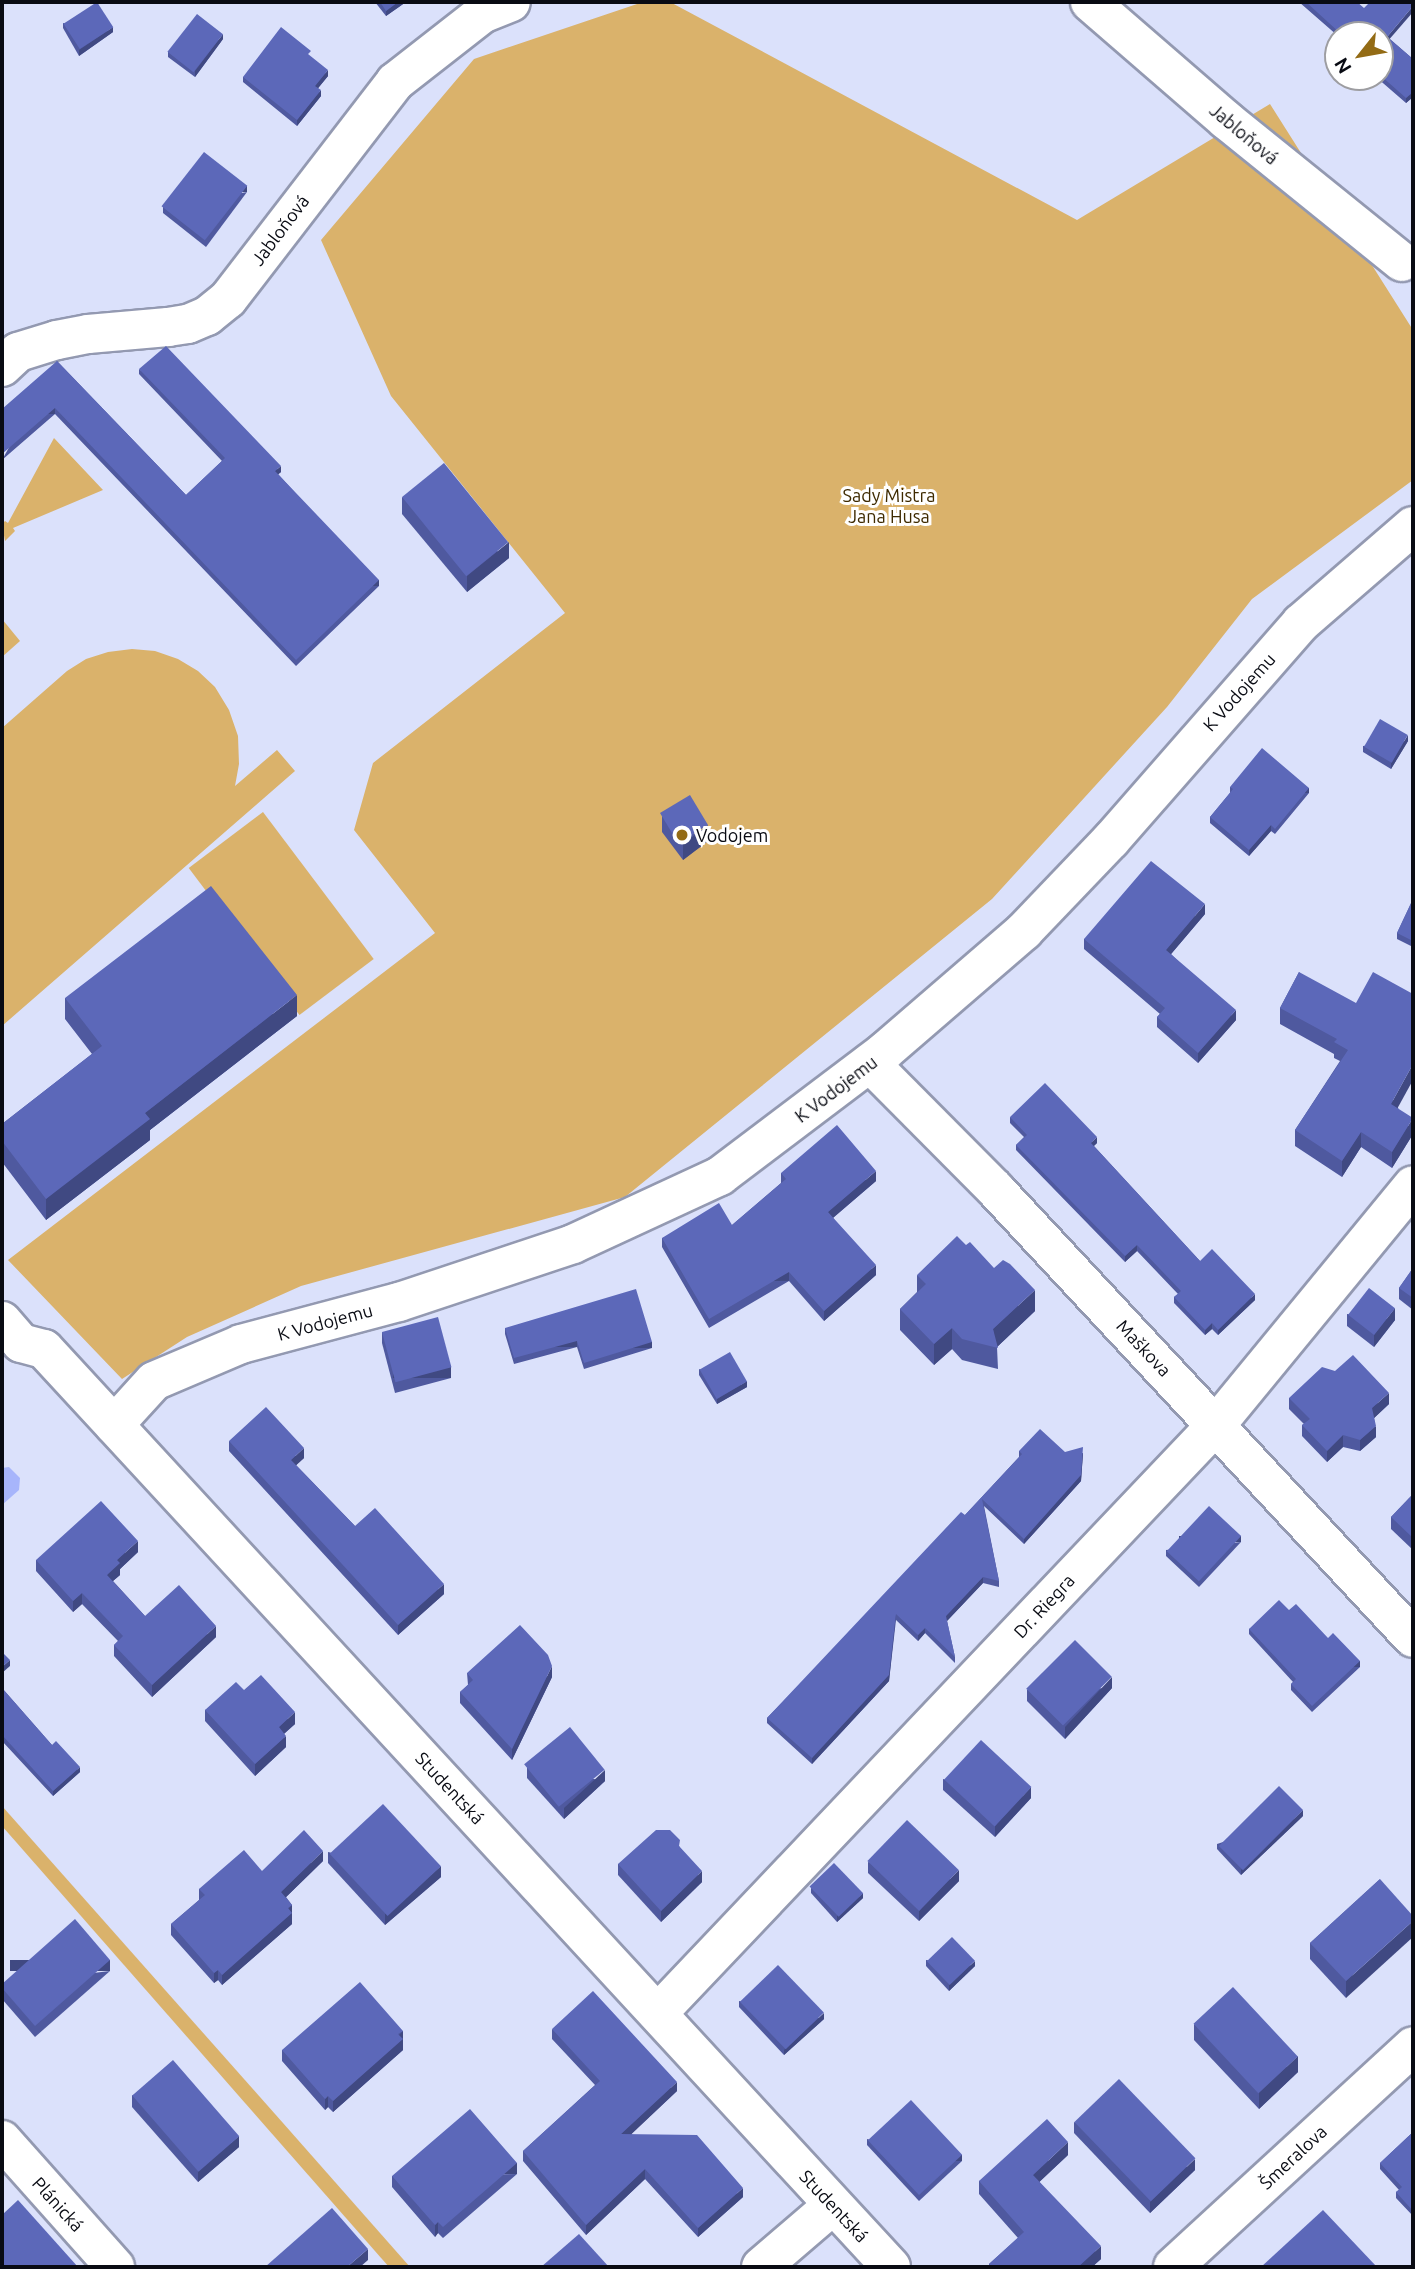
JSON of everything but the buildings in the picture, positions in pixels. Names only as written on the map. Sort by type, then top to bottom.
[{"type":"street","name":"Jabloňová","points":[[2,367],[18,352],[57,340],[88,334],[188,324],[207,316],[228,299],[395,82],[482,14],[511,2]]},
{"type":"street","name":"Jabloňová","points":[[1090,2],[1227,120],[1402,262]]},
{"type":"street","name":"K Vodojemu","points":[[114,1425],[154,1381],[242,1344],[398,1302],[573,1244],[720,1176],[870,1063],[1024,931],[1111,840],[1301,623],[1413,526]]},
{"type":"street","name":"Maškova","points":[[870,1063],[995,1189],[1413,1638]]},
{"type":"street","name":"Dr. Riegra","points":[[658,2013],[1216,1425],[1413,1185]]},
{"type":"street","name":"Studentská","points":[[8,1342],[44,1349],[891,2267]]},
{"type":"street","name":"Šmeralova","points":[[1173,2267],[1413,2046]]},
{"type":"street","name":"Plánická","points":[[5,2149],[115,2267]]},
{"type":"street","points":[[761,2267],[833,2205]]},
{"type":"green space","name":"Sady Mistra Jana Husa","points":[[643,2],[670,2],[1077,220],[1270,104],[1413,330],[1413,480],[1252,599],[1167,707],[992,899],[625,1197],[301,1286],[187,1337],[122,1379],[8,1260],[435,933],[354,830],[373,763],[565,613],[391,396],[321,240],[474,59]]},
{"type":"green space","points":[[54,438],[103,490],[13,528],[15,531],[5,541],[2,524],[5,521],[8,523]]},
{"type":"green space","points":[[2,619],[20,641],[2,657]]},
{"type":"green space","points":[[132,649],[155,651],[178,659],[198,671],[215,687],[229,710],[238,736],[239,764],[235,786],[277,750],[295,771],[2,1026],[2,728],[67,671],[86,659],[108,652]]},
{"type":"green space","points":[[263,812],[374,959],[299,1015],[189,868]]},
{"type":"green space","points":[[2,1806],[410,2267],[389,2267],[2,1826]]},
{"type":"water","points":[[9,1467],[20,1478],[19,1490],[2,1505],[2,1468]]},
{"type":"place","name":"Vodojem","points":[[682,835]]}]
